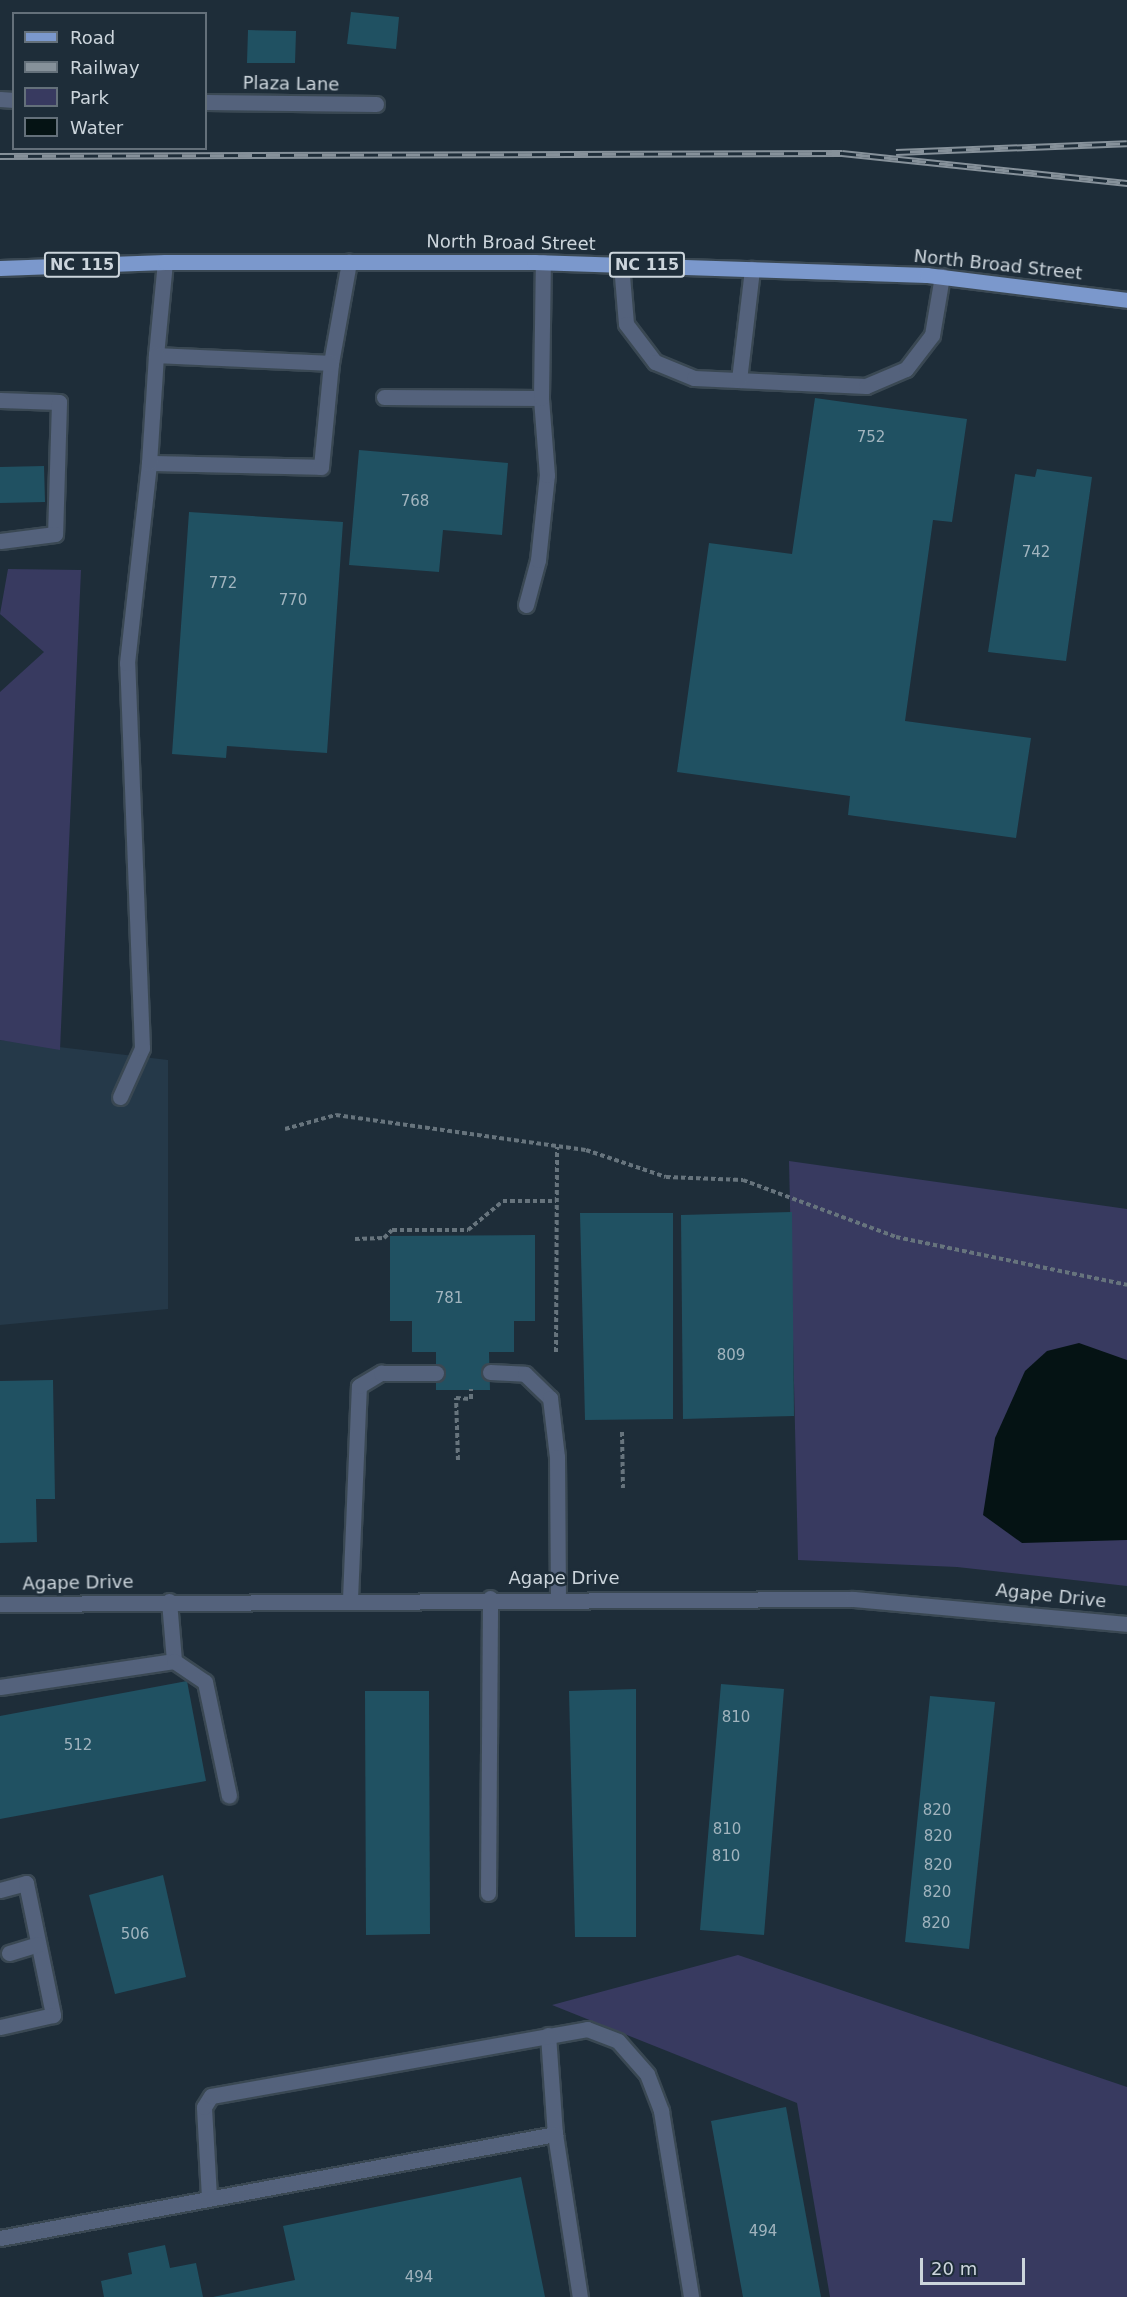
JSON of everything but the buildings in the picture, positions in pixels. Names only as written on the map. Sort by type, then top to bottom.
[{"type":"main road","name":"North Broad Street","points":[[0,268],[165,261],[621,264],[942,276],[1127,300]]},
{"type":"street","name":"Plaza Lane","points":[[207,102],[376,104]]},
{"type":"street","points":[[120,1097],[142,1048],[127,663],[149,463],[165,261]]},
{"type":"street","points":[[149,463],[321,467],[331,363],[349,262]]},
{"type":"street","points":[[526,605],[538,560],[547,475],[541,398],[543,262]]},
{"type":"street","points":[[621,264],[626,324],[655,362],[694,378],[866,386],[906,369],[932,335],[942,276]]},
{"type":"street","points":[[739,380],[752,269]]},
{"type":"street","points":[[156,355],[331,363]]},
{"type":"street","points":[[384,397],[541,398]]},
{"type":"street","points":[[0,400],[59,402],[55,534],[0,541]]},
{"type":"street","points":[[350,1599],[359,1386],[381,1373],[436,1372]]},
{"type":"street","points":[[490,1372],[525,1374],[550,1398],[557,1457],[558,1598]]},
{"type":"street","points":[[488,1893],[490,1598]]},
{"type":"street","name":"Agape Drive","points":[[0,1604],[490,1598],[852,1599],[1127,1624]]},
{"type":"street","points":[[170,1601],[174,1661]]},
{"type":"street","points":[[0,1687],[174,1661],[205,1682],[229,1796]]},
{"type":"street","points":[[0,1890],[26,1883],[53,2015],[0,2027]]},
{"type":"street","points":[[9,1953],[38,1944]]},
{"type":"street","points":[[209,2197],[204,2107],[211,2096],[548,2035],[587,2030],[618,2040],[646,2074],[661,2111],[691,2297]]},
{"type":"street","points":[[548,2035],[555,2134],[580,2297]]},
{"type":"street","points":[[0,2238],[209,2197],[555,2134]]},
{"type":"path","points":[[285,1129],[336,1115],[557,1147],[666,1177],[743,1180],[896,1237],[1127,1285]]},
{"type":"path","points":[[556,1352],[557,1147]]},
{"type":"path","points":[[355,1239],[384,1238],[392,1230],[468,1230],[503,1201],[556,1201]]},
{"type":"path","points":[[458,1460],[456,1398],[471,1399],[471,1387]]},
{"type":"path","points":[[622,1432],[623,1488]]},
{"type":"shaded area","points":[[0,1040],[168,1060],[168,1309],[0,1325]]},
{"type":"green space","points":[[8,569],[81,570],[60,1050],[0,1040],[0,692],[44,652],[0,614]]},
{"type":"green space","points":[[789,1161],[1127,1209],[1127,1586],[957,1567],[798,1560]]},
{"type":"green space","points":[[738,1955],[1127,2087],[1127,2297],[830,2297],[797,2103],[552,2005]]},
{"type":"water","points":[[1079,1343],[1127,1360],[1127,1540],[1022,1543],[983,1515],[995,1438],[1025,1371],[1047,1351]]},
{"type":"railway","points":[[896,152],[1127,143]]},
{"type":"railway","points":[[0,156],[842,153],[1127,183]]}]
